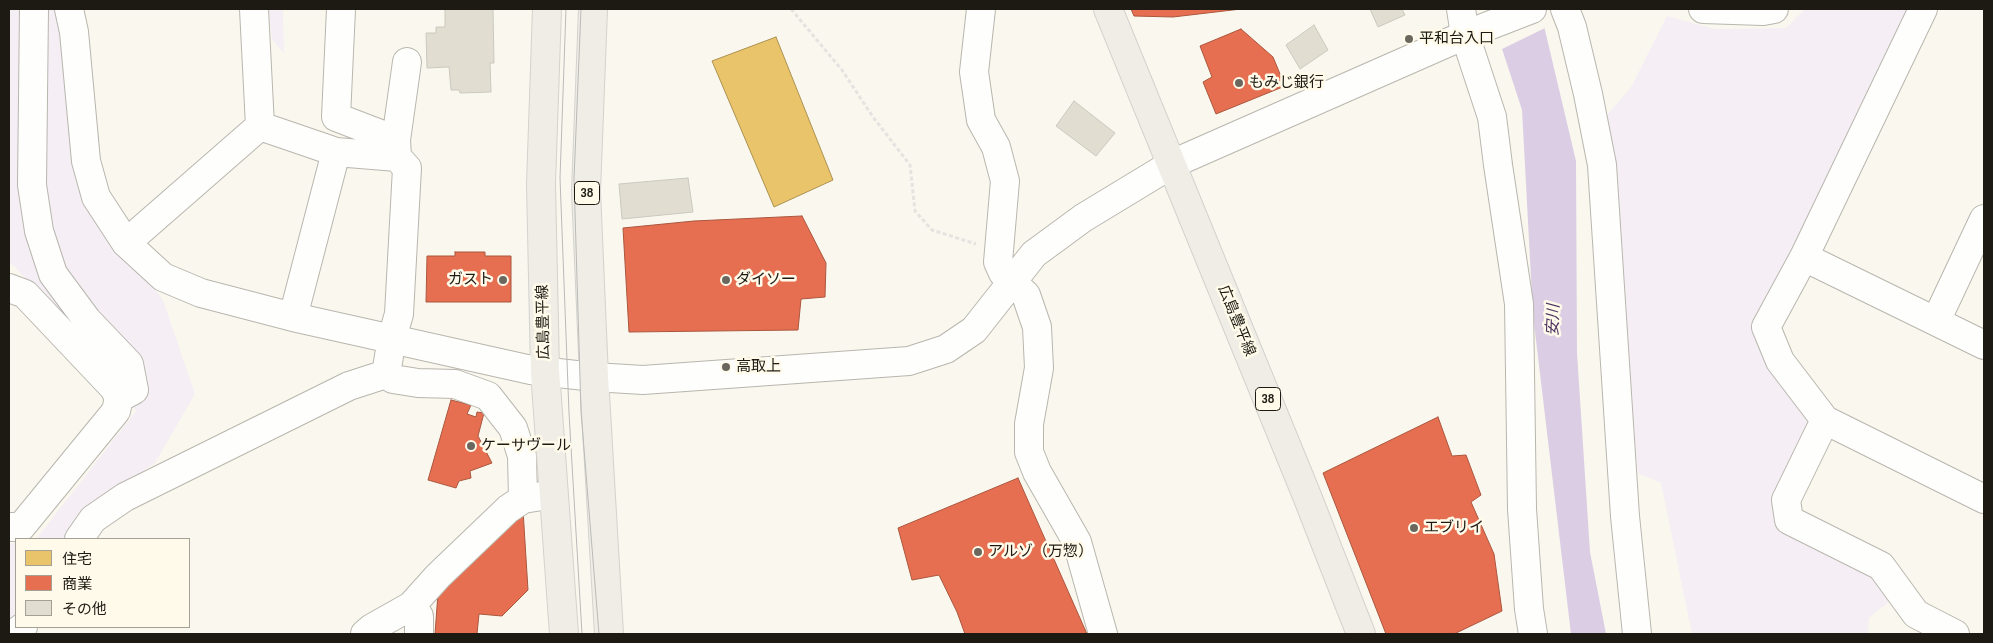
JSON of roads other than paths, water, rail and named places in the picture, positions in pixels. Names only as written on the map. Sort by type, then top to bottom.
[{"type":"main road","name":"広島豊平線","points":[[547,9],[541,184],[545,371],[564,634]]},
{"type":"main road","name":"38","points":[[593,9],[586,191],[594,377],[609,634]]},
{"type":"main road","name":"広島豊平線","points":[[1108,9],[1361,634]]},
{"type":"street","points":[[34,9],[32,185],[39,230],[54,274],[87,320],[129,364],[134,390],[119,398]]},
{"type":"street","points":[[69,9],[74,32],[86,161],[96,197],[126,243],[163,277],[201,293],[293,317],[531,370],[643,380],[909,361],[946,349],[974,330],[1005,272],[1005,181],[996,147],[981,120],[974,72],[981,9]]},
{"type":"street","points":[[254,9],[260,126]]},
{"type":"street","points":[[341,9],[336,117],[397,148]]},
{"type":"street","points":[[1461,9],[1492,117],[1519,304],[1522,508],[1529,609],[1533,634]]},
{"type":"street","points":[[1005,272],[1034,254],[1083,218],[1172,164],[1467,35],[1532,9]]},
{"type":"street","points":[[1565,9],[1572,27],[1588,94],[1602,165],[1625,516],[1637,634]]},
{"type":"street","points":[[1703,9],[1754,11],[1774,9]]},
{"type":"street","points":[[1922,9],[1804,257],[1766,327],[1780,361],[1825,420],[1984,499]]},
{"type":"street","points":[[386,374],[392,338],[399,314],[407,168],[397,148],[407,62]]},
{"type":"street","points":[[126,243],[260,126]]},
{"type":"street","points":[[260,126],[336,152],[397,148]]},
{"type":"street","points":[[293,317],[336,152]]},
{"type":"street","points":[[1936,321],[1984,219]]},
{"type":"street","points":[[1804,257],[1984,345]]},
{"type":"street","points":[[1005,272],[1026,295],[1037,327],[1039,368],[1029,424],[1029,452],[1037,472],[1077,542],[1103,634]]},
{"type":"street","points":[[9,288],[25,294],[114,388],[119,398],[116,411],[21,527],[9,527]]},
{"type":"street","points":[[386,374],[394,380],[455,384],[488,396],[513,428],[522,456],[523,499]]},
{"type":"street","points":[[80,538],[93,519],[125,497],[349,386],[386,374]]},
{"type":"street","points":[[1825,420],[1786,500],[1789,520],[1881,566],[1916,614],[1955,634]]},
{"type":"street","points":[[365,634],[372,628],[412,606],[438,576],[508,509],[523,499],[553,494]]},
{"type":"street","points":[[412,606],[419,616],[419,634]]},
{"type":"water","name":"安川","points":[[1489,9],[1540,9],[1576,161],[1577,353],[1590,552],[1606,634],[1571,634],[1533,315],[1522,110]]},
{"type":"tram line","points":[[566,9],[560,178],[569,413],[582,634]]},
{"type":"tram line","points":[[581,9],[574,179],[581,412],[599,634]]},
{"type":"place","name":"平和台入口","points":[[1409,39]]},
{"type":"place","name":"もみじ銀行","points":[[1239,83]]},
{"type":"place","name":"ガスト","points":[[503,280]]},
{"type":"place","name":"ダイソー","points":[[726,280]]},
{"type":"place","name":"高取上","points":[[726,367]]},
{"type":"place","name":"ケーサヴール","points":[[471,446]]},
{"type":"place","name":"エブリイ","points":[[1414,528]]},
{"type":"place","name":"アルゾ（万惣）","points":[[978,552]]}]
